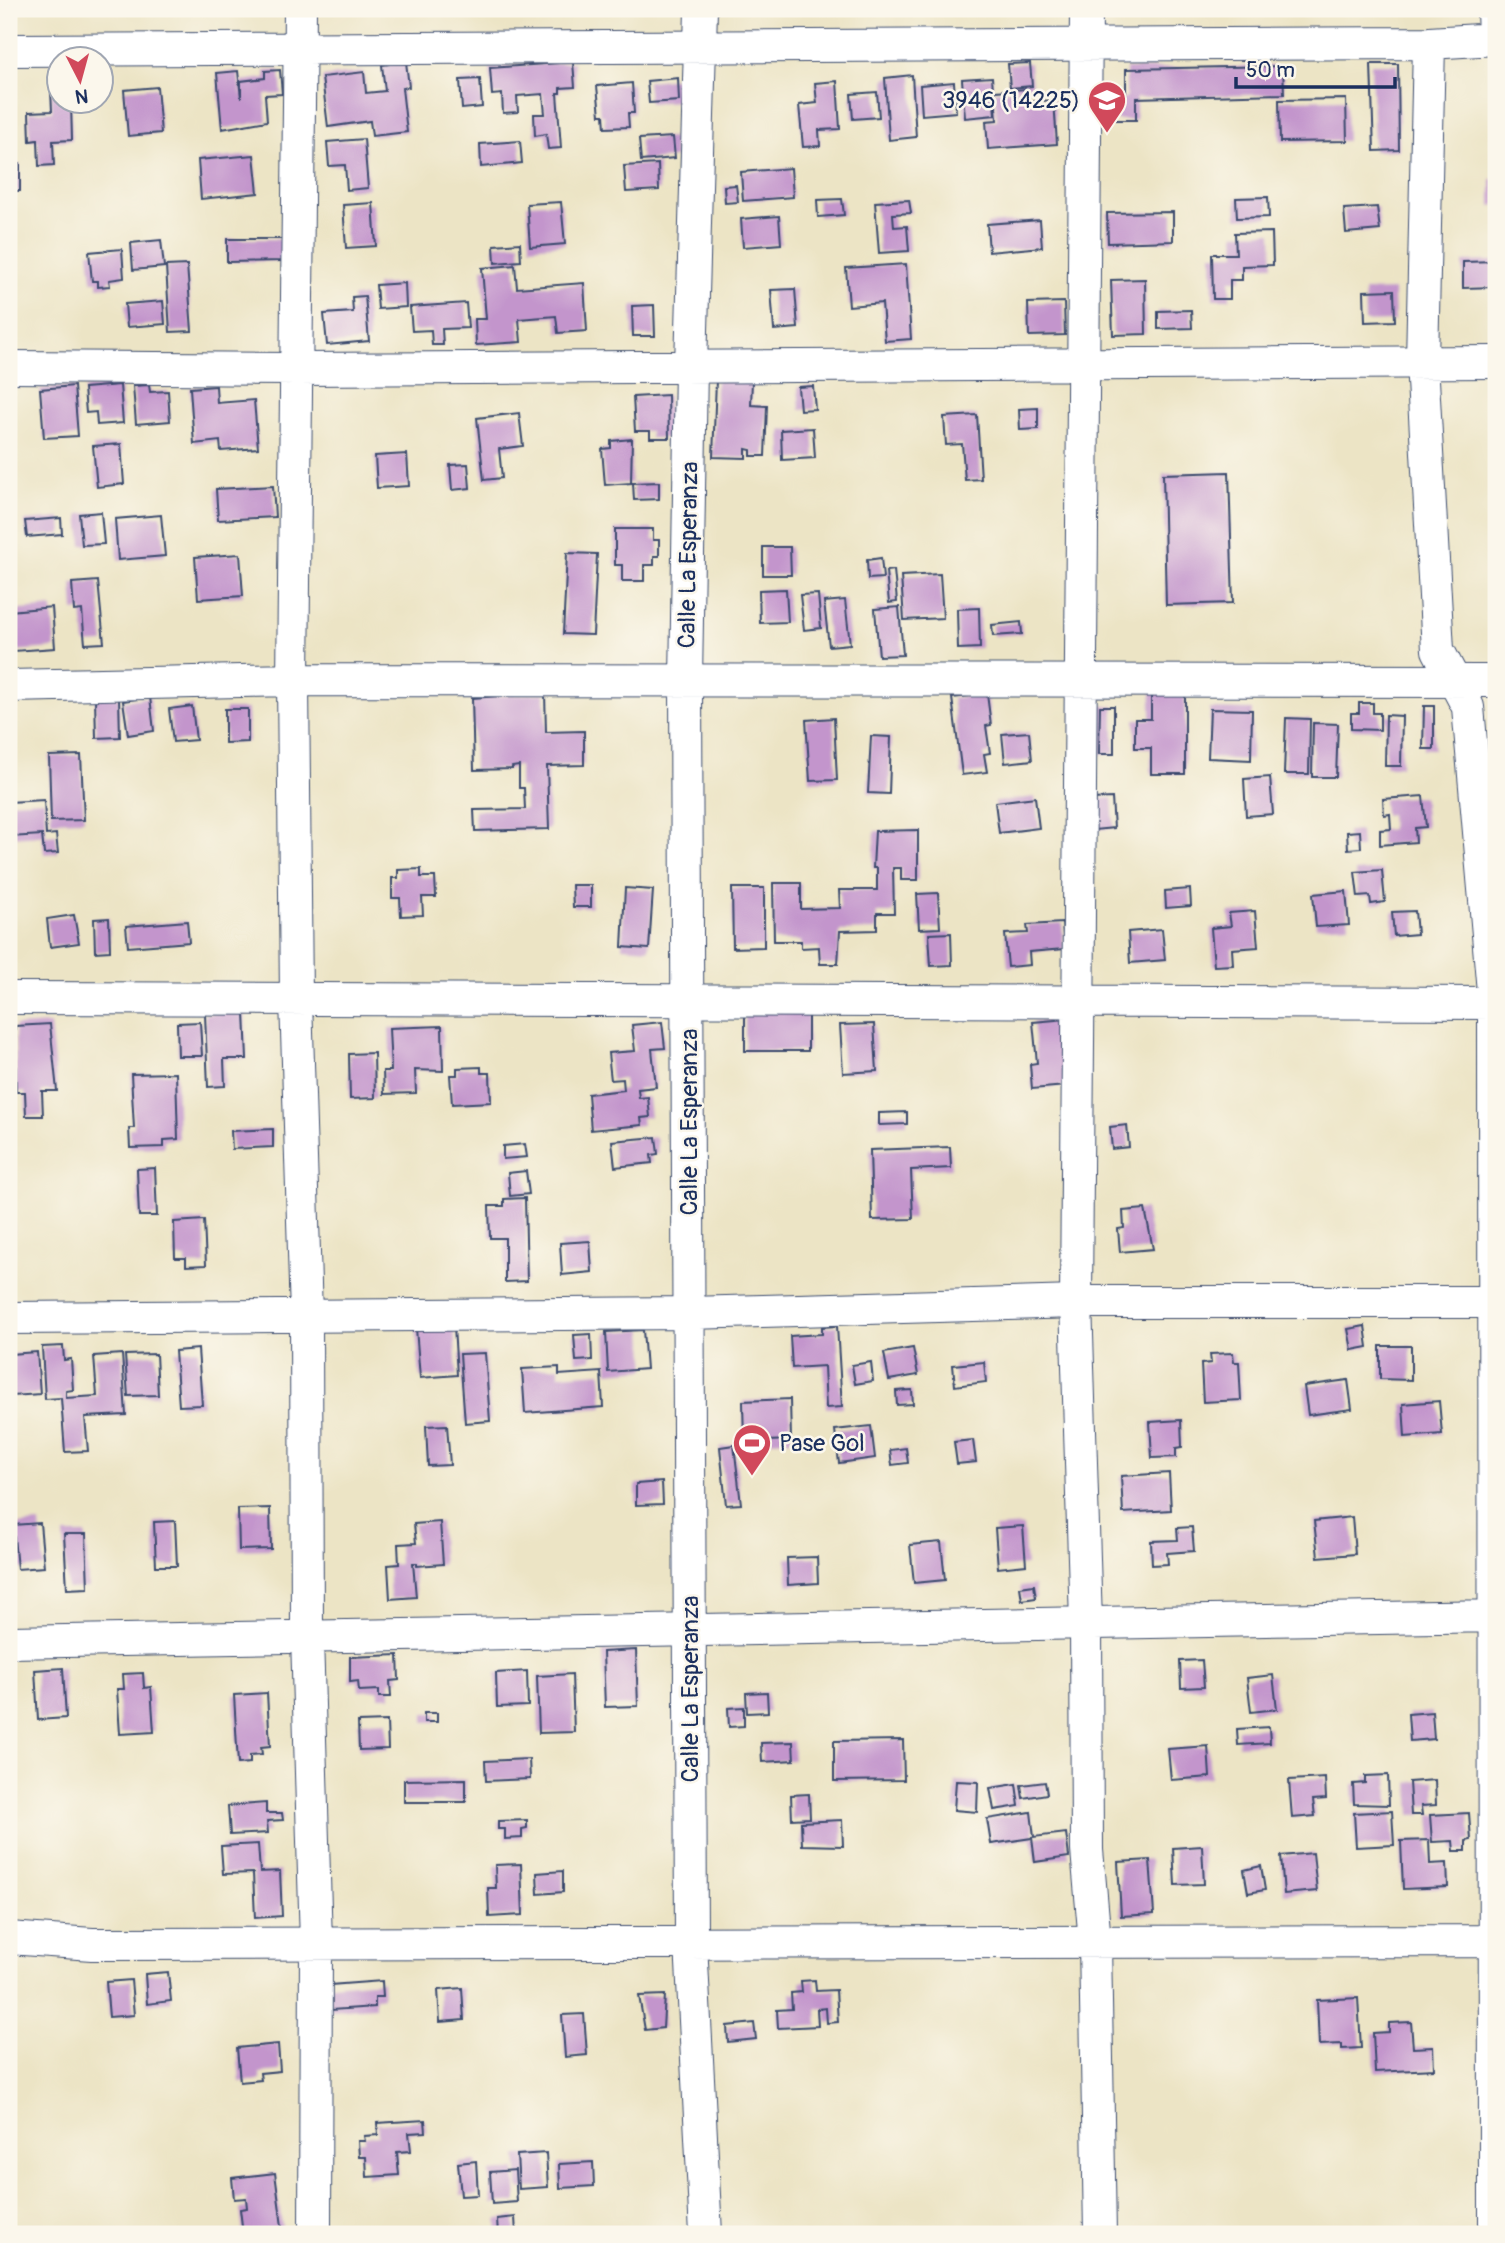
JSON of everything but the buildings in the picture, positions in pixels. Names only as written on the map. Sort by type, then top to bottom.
[{"type":"street","points":[[300,9],[293,681],[296,1000],[306,1315],[307,1637],[316,1943],[315,2234]]},
{"type":"street","name":"Calle La Esperanza","points":[[703,9],[691,366],[686,681],[691,1942],[706,2234]]},
{"type":"street","points":[[1086,9],[1076,1302],[1086,1623],[1087,1850],[1095,1942],[1100,2234]]},
{"type":"street","points":[[9,50],[1429,43],[1494,29]]},
{"type":"street","points":[[1429,43],[1422,362],[1438,650],[1468,707],[1495,1003],[1495,2234]]},
{"type":"street","points":[[9,367],[298,369],[1496,362]]},
{"type":"street","points":[[9,686],[293,681],[1496,681]]},
{"type":"street","points":[[9,998],[1495,1003]]},
{"type":"street","points":[[9,1318],[690,1313],[1076,1302],[1495,1302]]},
{"type":"street","points":[[9,1642],[1495,1616]]},
{"type":"street","points":[[9,1938],[92,1944],[1494,1941]]},
{"type":"place","name":"3946 (14225)","points":[[1107,134]]},
{"type":"place","name":"Pase Gol","points":[[752,1477]]}]
